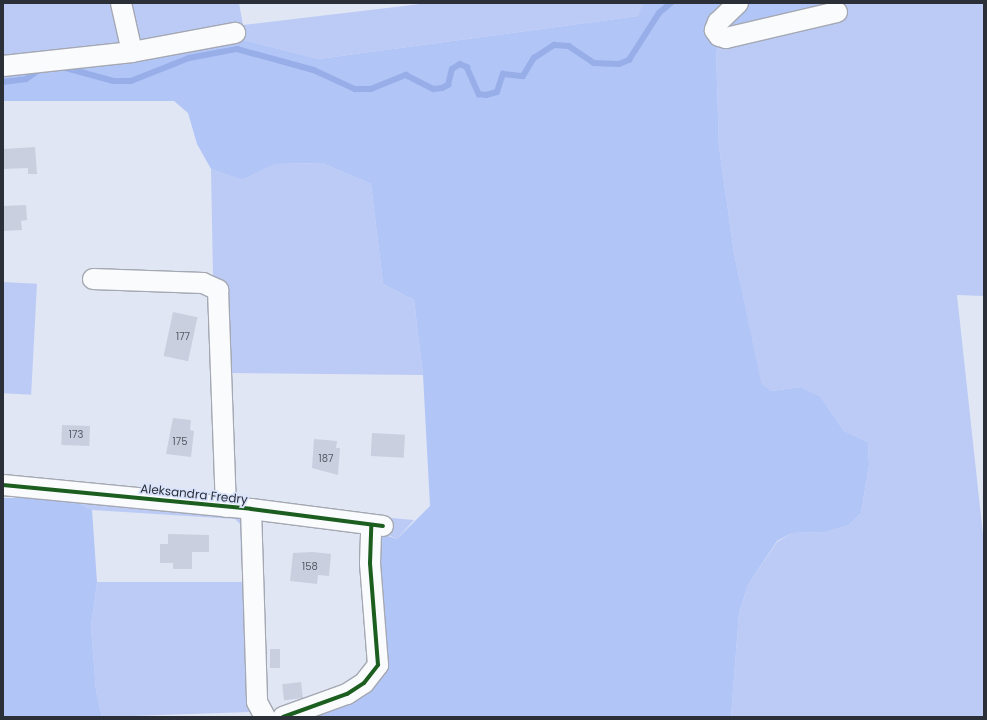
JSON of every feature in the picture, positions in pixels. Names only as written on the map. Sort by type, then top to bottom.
[{"type":"street","points":[[121,3],[132,52]]},
{"type":"street","points":[[738,3],[718,22],[716,30],[719,36],[726,38],[837,12]]},
{"type":"street","points":[[3,66],[132,52],[235,33]]},
{"type":"street","points":[[93,278],[203,283],[218,290],[221,297],[226,507]]},
{"type":"street","name":"Aleksandra Fredry","points":[[3,485],[251,509],[377,526],[370,563],[378,652],[376,670],[364,683],[347,694],[283,717]]},
{"type":"street","points":[[251,509],[257,702],[265,717]]},
{"type":"shaded area","points":[[3,3],[239,3],[243,25],[429,3],[644,3],[644,6],[638,16],[318,59],[244,40],[242,25],[138,45],[3,60]]},
{"type":"shaded area","points":[[644,3],[830,3],[813,27],[716,49],[719,147],[734,253],[762,385],[772,391],[801,387],[820,396],[844,431],[868,442],[869,465],[861,513],[849,525],[826,532],[792,533],[777,541],[748,585],[739,613],[731,717],[292,717],[377,675],[376,545],[382,534],[397,539],[430,506],[423,375],[414,300],[383,284],[371,184],[322,163],[276,164],[242,180],[211,169],[197,144],[188,113],[174,101],[3,101],[3,70],[244,40],[318,59],[638,16]]},
{"type":"shaded area","points":[[830,3],[984,3],[984,296],[957,295],[984,544],[984,717],[731,717],[739,613],[748,585],[777,542],[792,533],[826,532],[849,525],[861,513],[869,465],[868,442],[844,431],[820,396],[801,387],[772,391],[762,386],[734,253],[719,147],[716,49],[813,27]]},
{"type":"shaded area","points":[[322,163],[371,184],[383,284],[414,300],[423,375],[227,373],[233,492],[241,501],[302,508],[296,511],[240,504],[234,500],[230,485],[223,296],[222,287],[213,278],[211,169],[242,180],[276,164]]},
{"type":"shaded area","points":[[3,282],[37,284],[31,395],[3,393]]},
{"type":"shaded area","points":[[3,498],[69,498],[92,510],[97,582],[91,627],[96,690],[102,717],[3,717]]},
{"type":"shaded area","points":[[69,498],[244,518],[247,559],[241,561],[240,524],[235,519],[92,510]]},
{"type":"shaded area","points":[[337,513],[414,520],[397,539]]},
{"type":"shaded area","points":[[97,582],[245,582],[250,712],[102,717],[96,690],[91,627]]},
{"type":"building","points":[[35,147],[37,174],[28,174],[28,168],[3,169],[3,149]]},
{"type":"building","points":[[26,205],[27,220],[21,221],[22,230],[3,231],[3,206]]},
{"type":"building","points":[[173,312],[197,317],[188,361],[164,356]]},
{"type":"building","points":[[173,418],[191,420],[190,430],[194,431],[191,457],[166,454]]},
{"type":"building","points":[[62,425],[90,426],[89,446],[61,445]]},
{"type":"building","points":[[372,433],[405,435],[404,458],[371,456]]},
{"type":"building","points":[[314,439],[337,441],[336,448],[340,448],[338,475],[312,468]]},
{"type":"building","points":[[168,534],[209,535],[209,552],[192,552],[192,569],[173,569],[173,563],[160,563],[160,544],[168,544]]},
{"type":"building","points":[[313,552],[331,554],[329,576],[318,575],[317,584],[290,581],[293,553]]},
{"type":"building","points":[[270,649],[280,649],[280,668],[270,668]]},
{"type":"building","points":[[301,682],[303,698],[284,700],[282,684]]},
{"type":"waterway","points":[[66,68],[114,81],[131,81],[189,58],[237,49],[314,70],[355,89],[371,89],[406,75],[434,89],[442,88],[448,85],[452,69],[460,64],[467,67],[479,94],[486,95],[497,92],[503,74],[523,76],[534,58],[554,45],[569,46],[594,63],[619,64],[629,60],[659,13],[671,3]]},
{"type":"waterway","points":[[3,82],[26,79],[41,69]]},
{"type":"cycle path","points":[[3,485],[251,509],[383,526]]},
{"type":"cycle path","points":[[283,717],[347,694],[364,683],[378,665],[370,563],[371,525]]}]
